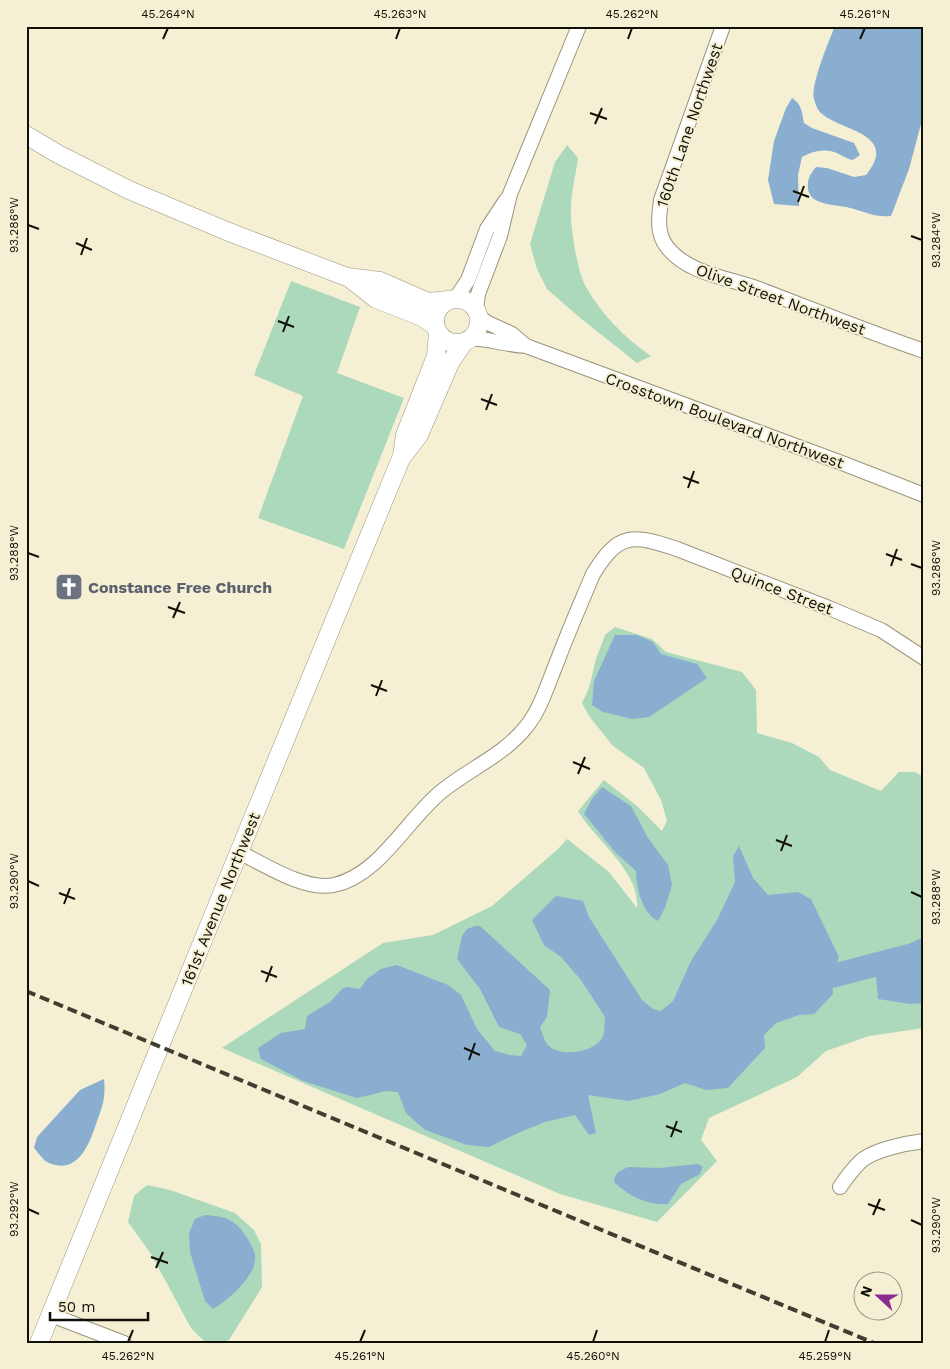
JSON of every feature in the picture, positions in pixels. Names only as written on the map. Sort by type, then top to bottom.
[{"type":"main road","points":[[26,135],[58,154],[129,190],[229,232],[347,277],[380,281],[428,302],[452,299],[464,300],[471,304],[477,314],[478,326],[475,333],[467,340],[449,342],[422,316],[376,299],[347,277]]},
{"type":"main road","points":[[437,330],[435,319],[437,311],[441,305],[452,299]]},
{"type":"main road","name":"161st Avenue Northwest","points":[[39,1343],[402,456],[405,435],[436,356],[437,330]]},
{"type":"main road","name":"161st Avenue Northwest","points":[[402,456],[419,435],[450,363],[467,340]]},
{"type":"street","points":[[477,314],[478,294],[500,236],[510,194],[579,26]]},
{"type":"street","name":"160th Lane Northwest","points":[[658,224],[661,200],[723,26]]},
{"type":"street","points":[[452,299],[468,280],[487,229],[510,194]]},
{"type":"street","name":"Olive Street Northwest","points":[[658,224],[666,246],[681,260],[701,271],[758,289],[924,351]]},
{"type":"street","name":"Crosstown Boulevard Northwest","points":[[477,314],[488,323],[512,334],[526,346]]},
{"type":"street","name":"Crosstown Boulevard Northwest","points":[[467,340],[482,339],[508,345],[526,346],[924,495]]},
{"type":"street","name":"Quince Street","points":[[239,852],[291,878],[314,885],[333,885],[350,880],[381,857],[423,809],[442,791],[507,746],[526,727],[544,695],[593,574],[611,550],[618,544],[633,538],[656,542],[676,549],[829,608],[881,630],[924,658]]},
{"type":"street","points":[[840,1187],[861,1160],[903,1144],[924,1141]]},
{"type":"street","points":[[51,1315],[124,1343]]},
{"type":"green space","points":[[567,145],[578,158],[571,216],[575,248],[583,280],[592,297],[623,334],[651,356],[637,363],[547,289],[537,269],[530,244],[555,162]]},
{"type":"green space","points":[[291,281],[360,307],[337,373],[404,398],[344,549],[258,518],[303,396],[254,375]]},
{"type":"green space","points":[[615,627],[652,639],[666,652],[742,672],[756,690],[757,733],[792,743],[819,757],[830,770],[881,791],[899,772],[915,772],[924,777],[924,1028],[869,1036],[826,1051],[797,1077],[709,1118],[701,1140],[717,1161],[657,1222],[560,1194],[222,1048],[383,943],[433,935],[492,906],[557,850],[567,839],[609,872],[637,908],[636,894],[624,869],[578,811],[604,780],[637,806],[662,831],[667,821],[661,800],[644,768],[613,746],[589,716],[582,703],[589,688],[596,659],[605,635]]},
{"type":"green space","points":[[147,1185],[170,1190],[235,1213],[254,1230],[261,1244],[262,1287],[229,1340],[221,1343],[206,1343],[191,1328],[151,1254],[128,1222],[134,1196]]},
{"type":"water","points":[[835,26],[924,26],[924,113],[909,169],[891,216],[875,215],[818,201],[813,198],[808,188],[809,180],[816,167],[827,168],[854,177],[866,175],[875,161],[876,150],[872,142],[853,129],[821,113],[814,101],[817,74]]},
{"type":"water","points":[[792,98],[800,106],[804,123],[812,128],[854,143],[860,155],[853,160],[834,152],[822,151],[802,157],[798,175],[799,206],[774,204],[768,180],[774,141],[786,108]]},
{"type":"water","points":[[615,635],[637,635],[653,642],[661,654],[697,664],[707,678],[649,717],[632,719],[603,712],[592,705],[594,681]]},
{"type":"water","points":[[602,787],[631,806],[648,838],[668,865],[672,885],[665,908],[658,921],[652,917],[644,906],[637,884],[636,871],[616,853],[584,814],[592,799]]},
{"type":"water","points":[[739,846],[753,878],[768,895],[798,892],[811,899],[839,957],[832,976],[833,994],[814,1014],[799,1015],[776,1023],[764,1035],[765,1048],[728,1088],[706,1090],[685,1083],[660,1094],[629,1101],[588,1095],[596,1133],[589,1135],[575,1115],[545,1122],[489,1147],[467,1145],[425,1130],[406,1113],[398,1092],[386,1091],[357,1098],[303,1081],[261,1059],[258,1048],[281,1033],[305,1029],[307,1016],[330,1002],[342,989],[347,987],[360,989],[367,979],[381,969],[397,965],[448,985],[461,995],[477,1029],[495,1051],[521,1056],[527,1045],[520,1034],[499,1027],[480,989],[457,959],[462,936],[467,929],[475,926],[480,926],[550,990],[547,1017],[540,1027],[548,1045],[560,1051],[577,1052],[585,1050],[599,1042],[603,1036],[605,1017],[581,980],[561,957],[544,945],[532,920],[556,896],[583,901],[589,917],[642,1000],[653,1009],[661,1011],[673,1001],[691,961],[717,920],[735,882],[733,856]]},
{"type":"water","points":[[924,937],[924,1003],[910,1004],[878,999],[876,977],[902,947]]},
{"type":"water","points":[[104,1079],[104,1098],[101,1109],[84,1151],[73,1163],[57,1165],[47,1162],[34,1148],[37,1137],[80,1090]]},
{"type":"water","points":[[698,1164],[703,1167],[700,1174],[681,1184],[668,1204],[646,1202],[626,1192],[614,1182],[618,1172],[628,1167],[659,1168]]},
{"type":"water","points":[[205,1215],[225,1218],[236,1224],[250,1242],[255,1256],[254,1264],[247,1279],[233,1294],[213,1309],[205,1301],[190,1252],[189,1233],[195,1219]]},
{"type":"waterway","points":[[832,976],[924,952]]},
{"type":"railway","points":[[26,991],[874,1343]]},
{"type":"place","name":"Constance Free Church","points":[[69,587]]}]
